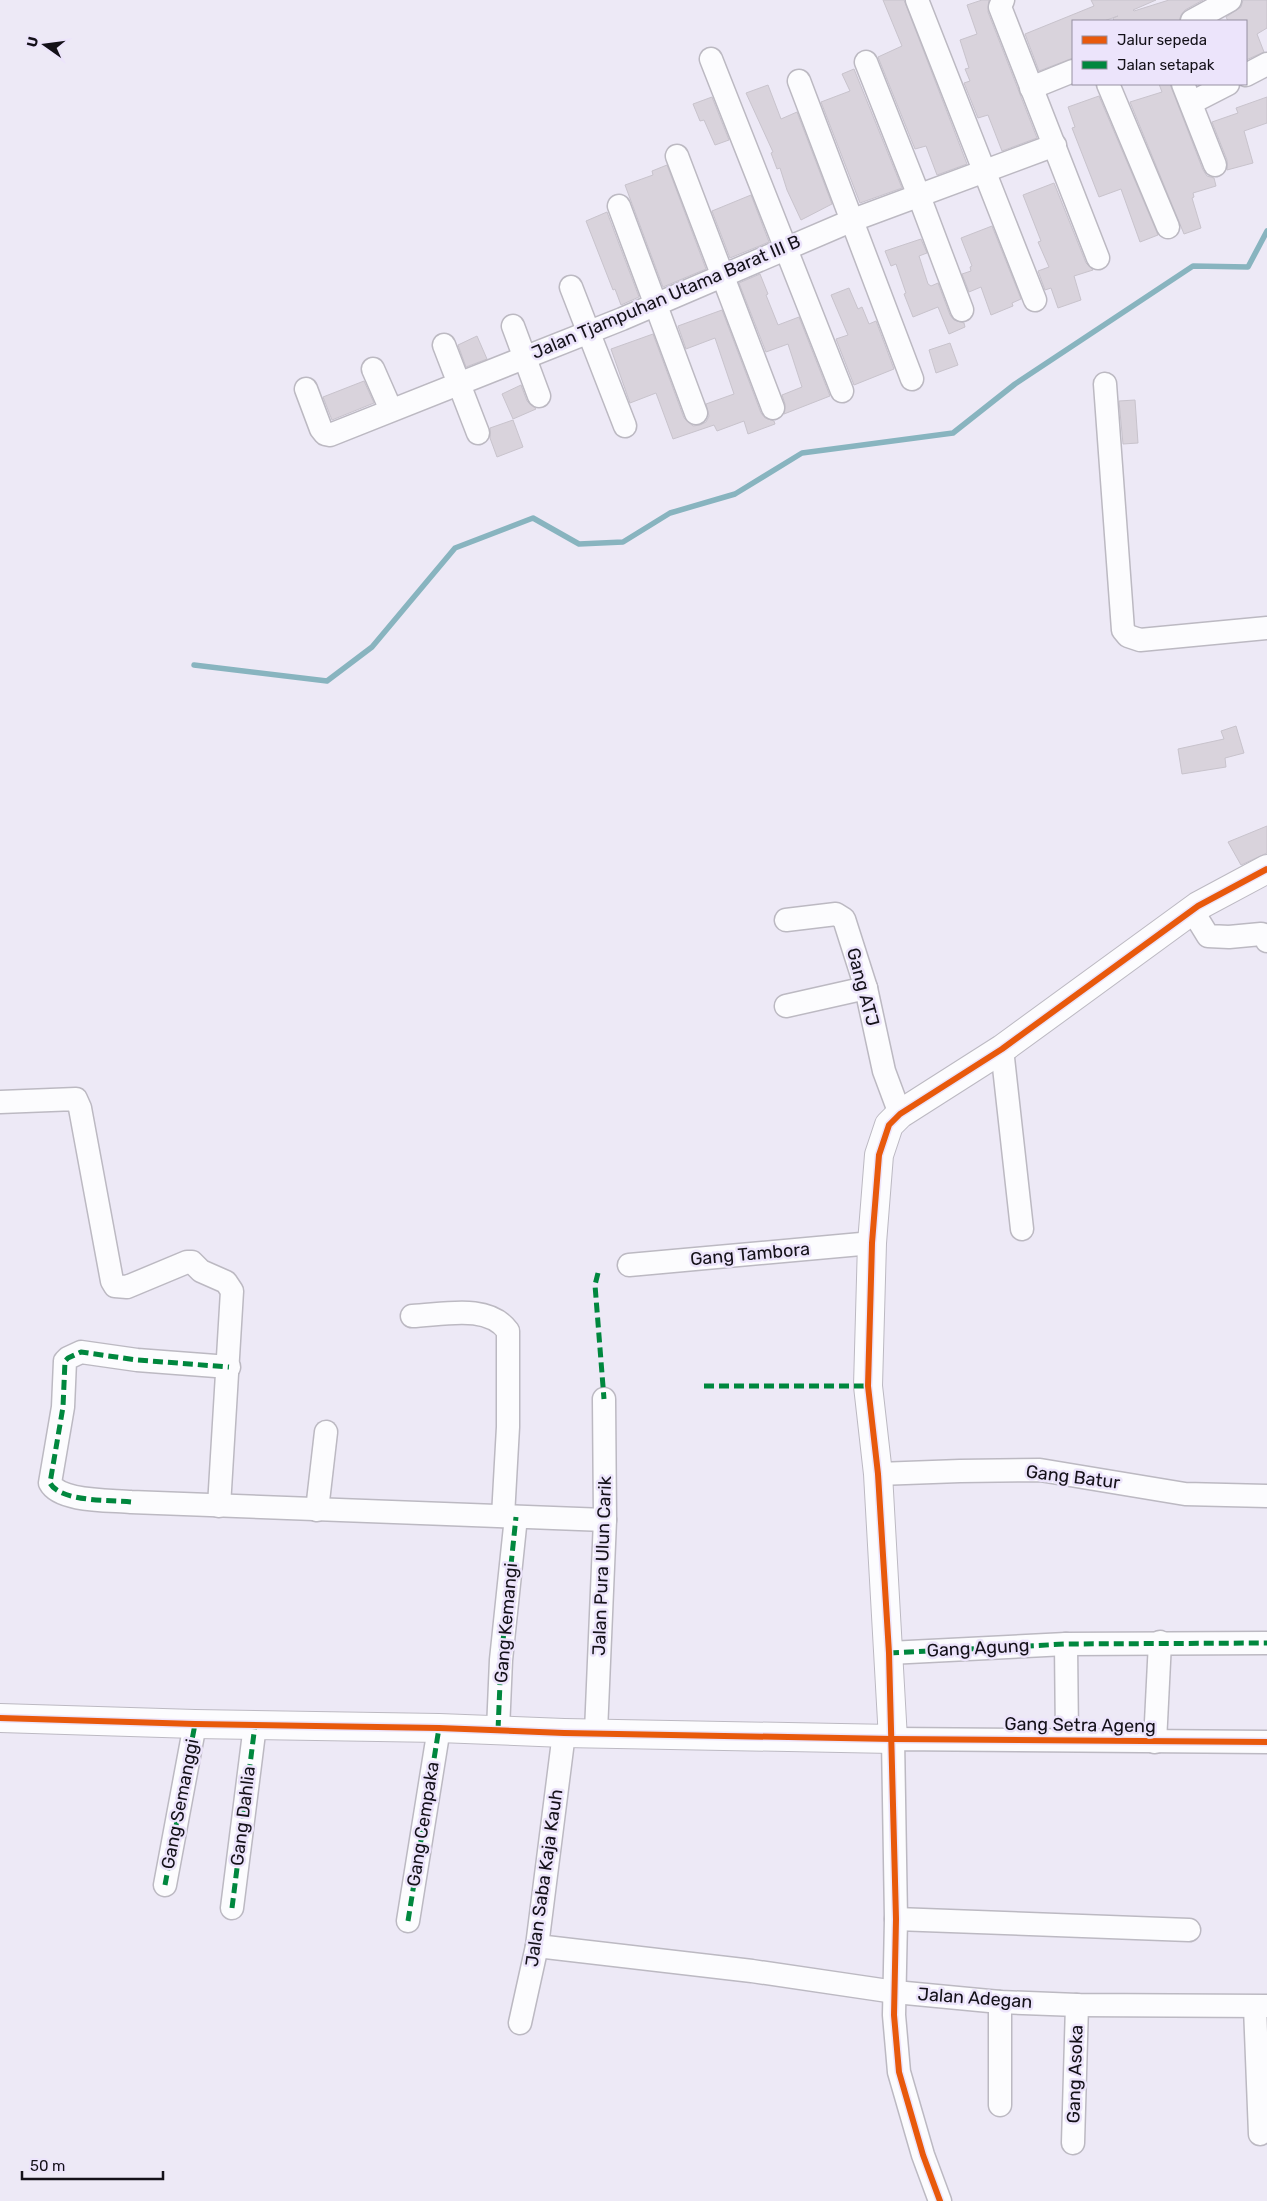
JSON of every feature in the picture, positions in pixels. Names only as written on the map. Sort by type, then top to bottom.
[{"type":"street","points":[[917,0],[1035,300]]},
{"type":"street","points":[[1194,20],[1230,0]]},
{"type":"street","points":[[1001,4],[1031,88],[1098,258]]},
{"type":"street","points":[[712,59],[842,391]]},
{"type":"street","points":[[866,62],[920,196],[962,310]]},
{"type":"street","points":[[1247,74],[1267,64]]},
{"type":"street","points":[[1031,88],[1072,71]]},
{"type":"street","points":[[799,81],[912,379]]},
{"type":"street","points":[[1108,85],[1168,227]]},
{"type":"street","points":[[1215,165],[1187,93],[1223,85]]},
{"type":"street","name":"Jalan Tjampuhan Utama Barat III B","points":[[306,390],[321,429],[325,434],[330,435],[458,382],[590,332],[853,220],[1054,145]]},
{"type":"street","points":[[677,156],[773,408]]},
{"type":"street","points":[[619,206],[654,305],[696,413]]},
{"type":"street","points":[[571,287],[625,426]]},
{"type":"street","points":[[512,326],[539,396]]},
{"type":"street","points":[[444,345],[478,432]]},
{"type":"street","points":[[373,369],[391,410]]},
{"type":"street","points":[[1105,384],[1123,630],[1128,636],[1140,640],[1267,628]]},
{"type":"street","points":[[940,2201],[923,2155],[900,2072],[894,2015],[896,1920],[893,1739],[878,1474],[868,1386],[872,1242],[879,1155],[889,1125],[900,1114],[1002,1058],[1192,910],[1267,869]]},
{"type":"street","points":[[1192,910],[1208,936],[1229,937],[1261,934],[1265,935],[1267,941]]},
{"type":"street","name":"Gang ATJ","points":[[786,920],[836,914],[844,918],[866,988],[884,1071],[900,1114]]},
{"type":"street","points":[[786,1006],[866,988]]},
{"type":"street","points":[[1002,1058],[1022,1229]]},
{"type":"street","points":[[0,1102],[76,1099],[80,1108],[112,1281],[115,1286],[127,1287],[187,1262],[192,1262],[202,1271],[226,1282],[232,1292],[229,1368],[219,1506]]},
{"type":"street","name":"Gang Tambora","points":[[628,1265],[872,1242]]},
{"type":"street","name":"Gang Kemangi","points":[[412,1316],[470,1313],[496,1320],[508,1331],[510,1517],[498,1730]]},
{"type":"street","points":[[229,1368],[137,1360],[81,1352],[68,1358],[65,1361],[63,1407],[50,1483],[58,1492],[72,1496],[131,1502],[605,1520]]},
{"type":"street","name":"Jalan Pura Ulun Carik","points":[[596,1732],[605,1520],[604,1399]]},
{"type":"street","points":[[317,1510],[326,1432]]},
{"type":"street","name":"Gang Batur","points":[[878,1474],[1040,1470],[1185,1494],[1267,1496]]},
{"type":"street","points":[[1155,1742],[1160,1642]]},
{"type":"street","name":"Gang Agung","points":[[889,1653],[1066,1644],[1160,1642],[1267,1643]]},
{"type":"street","points":[[1066,1644],[1067,1739]]},
{"type":"street","points":[[0,1718],[195,1724],[439,1728],[564,1733],[596,1732],[893,1739]]},
{"type":"street","name":"Gang Semanggi","points":[[165,1884],[195,1724]]},
{"type":"street","name":"Gang Dahlia","points":[[232,1908],[255,1725]]},
{"type":"street","name":"Gang Cempaka","points":[[408,1921],[439,1728]]},
{"type":"street","name":"Jalan Saba Kaja Kauh","points":[[520,2023],[536,1946],[564,1733]]},
{"type":"street","name":"Gang Setra Ageng","points":[[893,1739],[1267,1742]]},
{"type":"street","points":[[896,1920],[1189,1930]]},
{"type":"street","name":"Jalan Adegan","points":[[536,1946],[752,1972],[895,1992],[1000,2002],[1078,2005],[1261,2007]]},
{"type":"street","points":[[1000,2002],[1000,2105]]},
{"type":"street","name":"Gang Asoka","points":[[1073,2143],[1078,2005]]},
{"type":"street","points":[[1260,2134],[1261,2007]]},
{"type":"building","points":[[883,0],[904,0],[967,164],[937,175],[926,146],[915,149],[878,57],[902,46]]},
{"type":"building","points":[[982,0],[989,0],[988,12],[1037,138],[1002,151],[988,115],[978,118],[964,83],[970,81],[965,69],[969,68],[960,40],[977,34],[967,5]]},
{"type":"building","points":[[1091,0],[1156,0],[1134,11],[1169,0],[1203,0],[1185,10],[1179,20],[1114,20],[1113,18],[1118,16],[1107,20],[1072,20],[1072,58],[1039,71],[1025,34],[1094,6]]},
{"type":"building","points":[[1243,0],[1267,0],[1267,28],[1257,34],[1264,52],[1247,60],[1247,20],[1228,20],[1226,17],[1241,7]]},
{"type":"building","points":[[854,69],[902,188],[860,203],[821,102],[850,91],[842,74]]},
{"type":"building","points":[[768,85],[781,119],[797,112],[832,204],[801,220],[787,190],[780,168],[777,169],[771,153],[773,152],[746,93]]},
{"type":"building","points":[[1159,85],[1170,85],[1203,170],[1207,176],[1214,178],[1216,186],[1193,193],[1194,197],[1192,198],[1201,228],[1184,234],[1130,102],[1162,92]]},
{"type":"building","points":[[1099,96],[1158,235],[1140,242],[1121,189],[1099,197],[1072,128],[1075,127],[1068,107]]},
{"type":"building","points":[[712,97],[729,140],[715,145],[704,120],[700,121],[693,104]]},
{"type":"building","points":[[1267,97],[1267,123],[1244,131],[1253,163],[1227,170],[1227,160],[1212,122],[1238,113],[1236,108]]},
{"type":"building","points":[[667,165],[706,269],[663,287],[625,185],[653,175],[652,171]]},
{"type":"building","points":[[1054,183],[1086,263],[1093,270],[1074,276],[1081,300],[1058,308],[1051,288],[1045,290],[1038,271],[1049,267],[1038,242],[1041,241],[1023,195]]},
{"type":"building","points":[[751,195],[769,242],[730,258],[712,211]]},
{"type":"building","points":[[607,212],[639,297],[621,305],[615,289],[613,290],[586,221]]},
{"type":"building","points":[[992,226],[1021,299],[1012,303],[1013,306],[991,315],[981,287],[969,292],[962,274],[971,271],[970,267],[972,266],[961,238]]},
{"type":"building","points":[[921,239],[927,253],[919,256],[928,284],[931,286],[938,283],[950,315],[954,320],[964,323],[965,327],[949,334],[938,307],[913,317],[904,294],[906,293],[896,264],[891,266],[885,251]]},
{"type":"building","points":[[760,274],[778,325],[799,317],[830,396],[784,414],[785,404],[782,395],[802,387],[788,344],[766,352],[739,283]]},
{"type":"building","points":[[849,288],[858,309],[862,307],[869,324],[876,321],[894,369],[854,385],[836,339],[848,335],[831,295]]},
{"type":"building","points":[[722,310],[761,413],[765,418],[774,421],[775,424],[748,434],[744,421],[717,431],[714,425],[673,439],[656,393],[630,403],[611,349],[653,334],[684,418],[693,426],[700,425],[706,422],[709,416],[706,404],[734,394],[715,338],[686,349],[678,326]]},
{"type":"building","points":[[477,336],[487,359],[466,367],[458,345]]},
{"type":"building","points":[[950,343],[958,365],[936,373],[929,350]]},
{"type":"building","points":[[364,381],[374,403],[332,420],[323,397]]},
{"type":"building","points":[[521,385],[527,401],[536,409],[513,419],[502,394]]},
{"type":"building","points":[[1135,400],[1138,443],[1123,444],[1119,401]]},
{"type":"building","points":[[513,420],[523,447],[497,457],[490,438],[490,428]]},
{"type":"building","points":[[1236,726],[1244,753],[1225,758],[1226,767],[1182,774],[1178,749],[1224,739],[1221,731]]},
{"type":"building","points":[[1267,826],[1267,853],[1241,865],[1228,842]]},
{"type":"waterway","points":[[194,665],[327,681],[372,647],[455,548],[533,518],[579,544],[623,542],[670,513],[735,494],[802,453],[953,433],[1015,384],[1193,266],[1248,267],[1267,231]]},
{"type":"marked path","points":[[598,1273],[595,1285],[604,1399]]},
{"type":"marked path","points":[[131,1502],[74,1497],[55,1489],[50,1483],[63,1407],[65,1361],[81,1352],[137,1360],[229,1367]]},
{"type":"marked path","points":[[704,1386],[868,1386]]},
{"type":"marked path","points":[[498,1730],[501,1660],[516,1517]]},
{"type":"marked path","points":[[889,1653],[1066,1644],[1267,1643]]},
{"type":"marked path","points":[[165,1885],[195,1724]]},
{"type":"marked path","points":[[232,1908],[255,1725]]},
{"type":"marked path","points":[[408,1921],[439,1728]]},
{"type":"cycle path","points":[[940,2201],[923,2155],[899,2072],[894,2015],[896,1919],[889,1653],[878,1474],[868,1386],[872,1243],[879,1155],[889,1125],[900,1114],[1002,1049],[1198,906],[1267,869]]},
{"type":"cycle path","points":[[0,1718],[195,1724],[439,1728],[564,1733],[893,1739],[1267,1742]]}]
